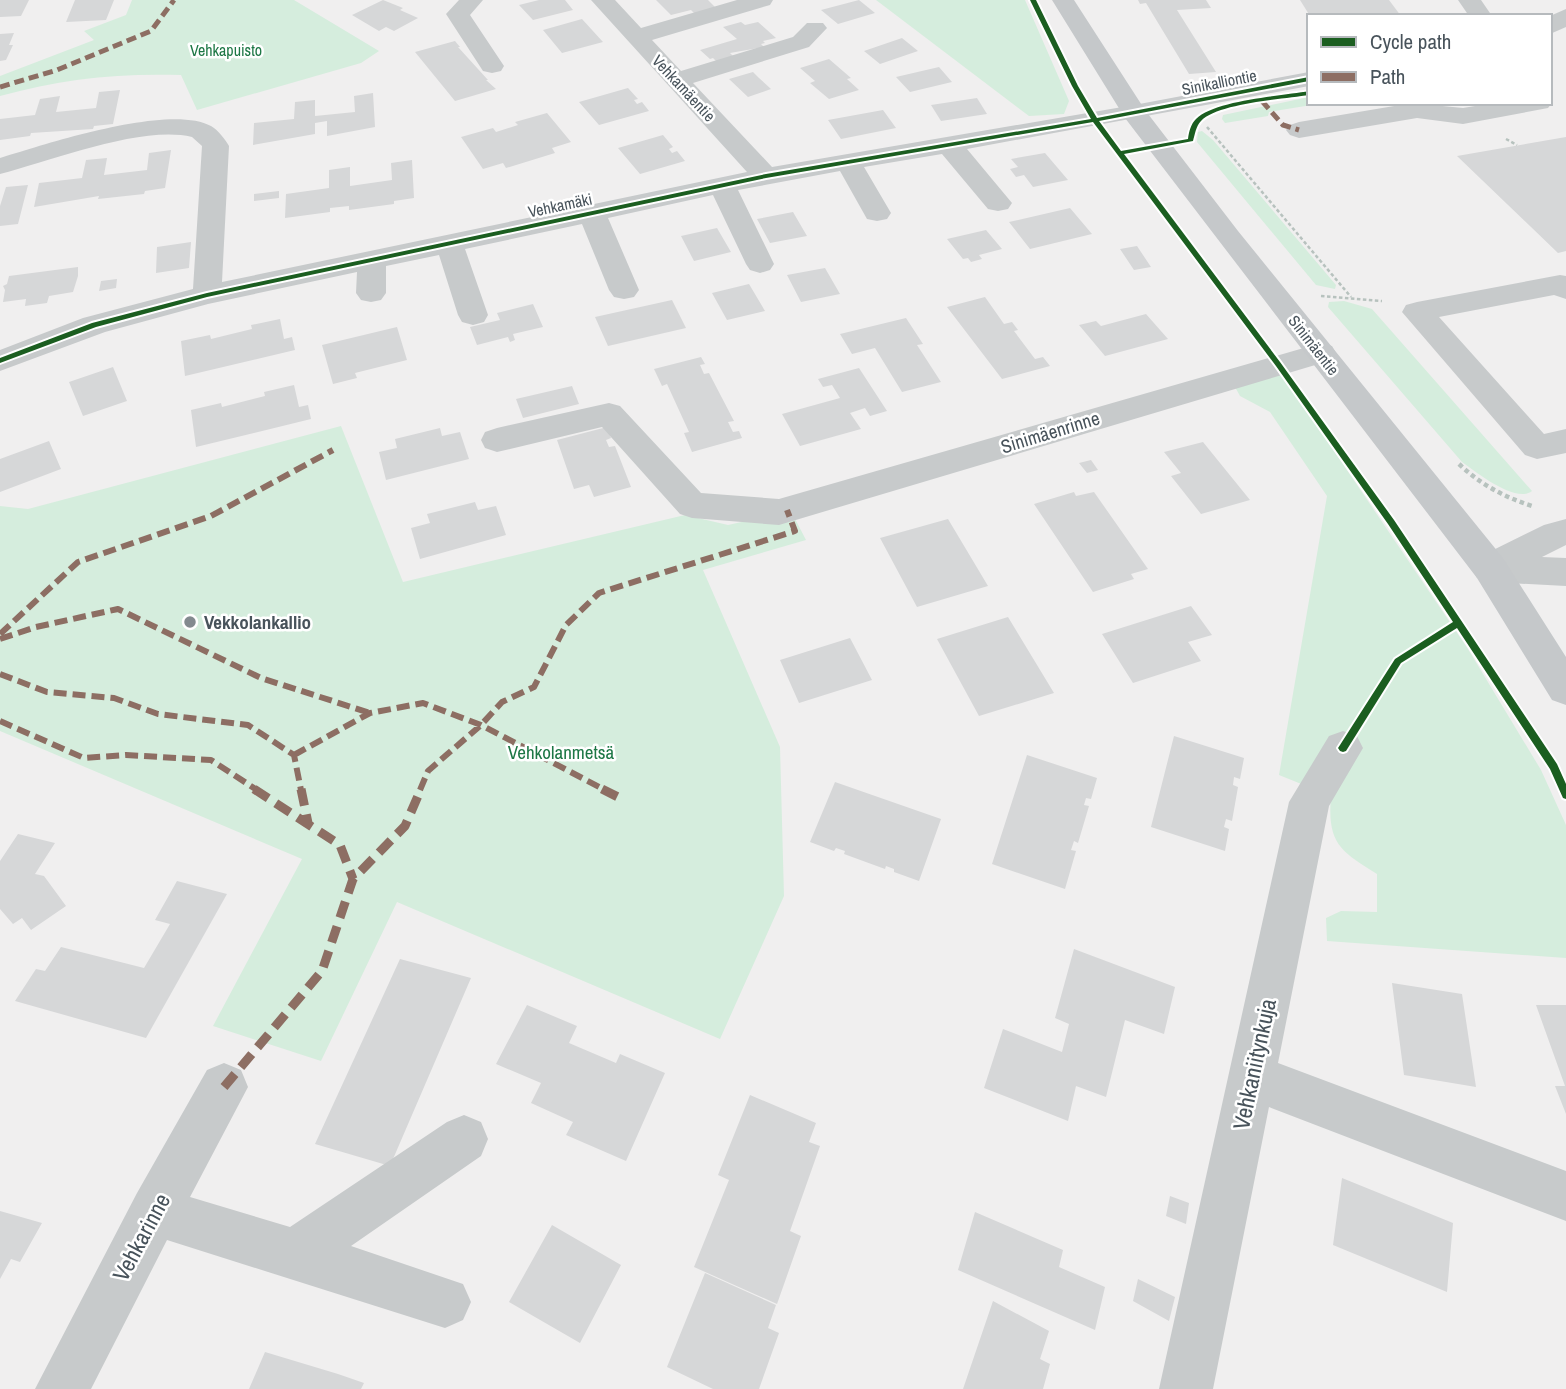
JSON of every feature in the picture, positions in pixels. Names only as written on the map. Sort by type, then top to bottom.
[{"type":"main road","name":"Sinimäentie","points":[[1063,0],[1134,113],[1490,568],[1566,689]]},
{"type":"street","points":[[472,0],[458,14],[492,66]]},
{"type":"street","name":"Vehkamäentie","points":[[602,0],[766,176]]},
{"type":"street","points":[[636,37],[762,0]]},
{"type":"street","points":[[677,80],[801,43],[816,28]]},
{"type":"street","name":"Sinikalliontie","points":[[1134,113],[1307,79]]},
{"type":"street","points":[[1299,130],[1418,110],[1463,116],[1527,105]]},
{"type":"street","name":"Vehkamäki","points":[[0,361],[94,325],[207,295],[766,176],[1134,113]]},
{"type":"street","points":[[0,166],[97,138],[173,127],[201,131],[216,146],[207,295]]},
{"type":"street","points":[[948,145],[998,203]]},
{"type":"street","points":[[848,162],[877,213]]},
{"type":"street","points":[[722,185],[760,264]]},
{"type":"street","points":[[592,213],[624,290]]},
{"type":"street","points":[[449,243],[473,315]]},
{"type":"street","points":[[371,293],[372,260]]},
{"type":"street","points":[[1417,312],[1560,284],[1566,290]]},
{"type":"street","points":[[1417,312],[1537,447],[1566,441]]},
{"type":"street","name":"Sinimäenrinne","points":[[497,440],[609,414],[692,505],[779,512],[1321,353]]},
{"type":"street","points":[[1490,568],[1561,533]]},
{"type":"street","points":[[1490,568],[1566,572]]},
{"type":"street","name":"Vehkaniitynkuja","points":[[1186,1389],[1309,802],[1343,748]]},
{"type":"street","points":[[1252,1077],[1566,1196]]},
{"type":"street","name":"Vehkarinne","points":[[62,1389],[155,1210],[224,1087]]},
{"type":"street","points":[[295,1254],[464,1139]]},
{"type":"street","points":[[155,1210],[445,1302]]},
{"type":"path","points":[[1159,146],[1191,140],[1193,129],[1201,117],[1214,138],[1351,297]]},
{"type":"path","points":[[1325,306],[1317,296],[1373,299],[1417,312]]},
{"type":"path","points":[[1451,456],[1475,478],[1498,492],[1510,499],[1530,504],[1561,533]]},
{"type":"green space","name":"Vehkapuisto","points":[[132,0],[294,0],[379,51],[361,63],[197,110],[181,75],[89,78],[0,96],[0,76],[94,40],[84,31],[126,15]]},
{"type":"green space","points":[[876,0],[1025,0],[1069,101],[1064,114],[1029,116]]},
{"type":"green space","points":[[1307,97],[1307,105],[1312,105],[1225,123],[1223,115]]},
{"type":"green space","points":[[1202,131],[1213,140],[1336,285],[1335,289],[1316,285],[1197,142],[1198,132]]},
{"type":"green space","points":[[1344,301],[1372,309],[1532,491],[1525,494],[1507,490],[1462,462],[1328,307],[1329,302]]},
{"type":"green space","points":[[1280,371],[1468,649],[1541,770],[1566,825],[1566,958],[1327,941],[1326,918],[1341,911],[1377,912],[1377,874],[1345,852],[1339,844],[1331,825],[1331,796],[1279,775],[1327,496],[1270,412],[1240,396],[1235,387]]},
{"type":"green space","name":"Vehkolanmetsä","points":[[341,426],[403,582],[685,515],[728,525],[791,511],[806,540],[703,570],[780,747],[784,896],[720,1039],[397,902],[321,1061],[213,1026],[302,859],[0,731],[0,506],[28,509]]},
{"type":"building","points":[[0,0],[29,0],[21,16],[0,17]]},
{"type":"building","points":[[75,0],[114,0],[106,20],[66,22]]},
{"type":"building","points":[[383,0],[418,18],[394,31],[386,27],[379,31],[352,15]]},
{"type":"building","points":[[539,0],[565,0],[573,10],[533,20],[519,5]]},
{"type":"building","points":[[656,0],[708,0],[717,9],[696,15],[691,10],[671,15]]},
{"type":"building","points":[[859,0],[875,13],[838,24],[821,10]]},
{"type":"building","points":[[1138,0],[1206,0],[1211,8],[1177,10],[1216,72],[1189,74],[1146,3],[1140,4]]},
{"type":"building","points":[[1300,0],[1389,0],[1400,14],[1309,14]]},
{"type":"building","points":[[582,19],[603,42],[562,53],[543,30]]},
{"type":"building","points":[[741,22],[745,25],[758,22],[776,38],[763,41],[765,43],[761,44],[764,47],[730,53],[734,57],[717,62],[700,50],[737,39],[723,27]]},
{"type":"building","points":[[14,33],[9,45],[13,45],[6,60],[0,61],[0,34]]},
{"type":"building","points":[[902,38],[918,51],[880,64],[864,51]]},
{"type":"building","points":[[455,41],[496,89],[455,101],[415,52]]},
{"type":"building","points":[[829,59],[851,78],[847,79],[859,90],[829,99],[810,83],[815,81],[800,68]]},
{"type":"building","points":[[939,67],[952,82],[910,92],[896,77]]},
{"type":"building","points":[[753,72],[771,89],[748,97],[729,79]]},
{"type":"building","points":[[628,88],[638,99],[634,100],[637,104],[642,102],[649,111],[599,125],[579,102]]},
{"type":"building","points":[[120,90],[113,124],[94,126],[93,129],[31,133],[30,136],[0,140],[0,119],[35,115],[40,99],[60,96],[56,112],[96,108],[99,92]]},
{"type":"building","points":[[373,93],[375,127],[327,136],[327,121],[315,123],[315,134],[253,145],[254,123],[294,119],[295,102],[315,100],[315,116],[355,112],[354,96]]},
{"type":"building","points":[[977,98],[987,114],[941,121],[931,105]]},
{"type":"building","points":[[883,110],[896,128],[841,139],[828,120]]},
{"type":"building","points":[[547,113],[571,142],[552,148],[555,153],[506,168],[503,163],[483,169],[461,137],[493,128],[496,132],[518,125],[515,122]]},
{"type":"building","points":[[663,135],[673,147],[669,149],[672,153],[677,151],[685,161],[640,174],[618,148]]},
{"type":"building","points":[[1566,137],[1566,251],[1558,253],[1457,156]]},
{"type":"building","points":[[171,150],[165,188],[145,191],[144,194],[98,199],[99,196],[34,207],[39,183],[82,178],[86,160],[107,158],[104,175],[147,170],[149,153]]},
{"type":"building","points":[[1045,153],[1068,180],[1033,187],[1024,175],[1016,177],[1010,169],[1018,167],[1011,159]]},
{"type":"building","points":[[412,160],[414,198],[394,201],[394,204],[349,210],[349,206],[330,208],[330,212],[285,218],[286,194],[329,188],[329,170],[350,167],[350,186],[392,180],[391,163]]},
{"type":"building","points":[[28,185],[18,224],[0,226],[0,206],[6,187]]},
{"type":"building","points":[[279,191],[279,198],[254,201],[254,194]]},
{"type":"building","points":[[1070,208],[1092,234],[1030,249],[1009,222]]},
{"type":"building","points":[[793,212],[807,236],[770,243],[757,219]]},
{"type":"building","points":[[717,228],[731,252],[694,261],[681,236]]},
{"type":"building","points":[[986,230],[1002,249],[979,255],[982,259],[971,262],[968,258],[963,259],[947,239]]},
{"type":"building","points":[[191,242],[189,268],[156,273],[157,247]]},
{"type":"building","points":[[1137,246],[1151,267],[1134,270],[1120,249]]},
{"type":"building","points":[[78,267],[73,292],[49,296],[47,303],[25,306],[26,299],[3,302],[3,286],[7,284],[9,276]]},
{"type":"building","points":[[825,268],[840,294],[801,302],[787,275]]},
{"type":"building","points":[[117,279],[116,288],[99,291],[101,281]]},
{"type":"building","points":[[749,284],[765,311],[727,320],[712,293]]},
{"type":"building","points":[[985,297],[1004,324],[1012,322],[1018,330],[1014,331],[1035,359],[1043,357],[1050,366],[1002,379],[947,307]]},
{"type":"building","points":[[672,300],[686,328],[608,346],[595,317]]},
{"type":"building","points":[[533,304],[543,327],[513,334],[515,340],[510,342],[508,337],[477,345],[470,327],[500,320],[497,313]]},
{"type":"building","points":[[1146,314],[1168,339],[1105,356],[1079,325],[1096,321],[1101,326]]},
{"type":"building","points":[[906,318],[923,344],[917,345],[941,382],[902,392],[875,348],[852,354],[840,334]]},
{"type":"building","points":[[280,319],[284,339],[292,337],[295,350],[185,376],[181,341],[210,335],[211,339],[252,329],[251,325]]},
{"type":"building","points":[[397,327],[407,360],[355,373],[357,378],[333,384],[322,345]]},
{"type":"building","points":[[701,357],[705,364],[700,365],[704,374],[709,373],[734,421],[728,422],[733,432],[739,431],[742,438],[692,452],[684,433],[689,432],[667,384],[662,386],[654,369]]},
{"type":"building","points":[[113,367],[127,401],[83,416],[69,382]]},
{"type":"building","points":[[859,368],[887,411],[870,416],[865,408],[850,413],[861,429],[800,446],[782,414],[840,398],[832,385],[823,387],[818,379]]},
{"type":"building","points":[[294,385],[299,407],[308,405],[311,419],[196,447],[191,410],[221,403],[222,407]]},
{"type":"building","points":[[572,386],[579,404],[523,418],[516,399]]},
{"type":"building","points":[[607,427],[611,438],[606,440],[609,447],[615,446],[631,487],[594,497],[589,485],[574,489],[557,440]]},
{"type":"building","points":[[440,428],[442,436],[460,432],[469,459],[386,480],[379,452],[397,448],[395,439]]},
{"type":"building","points":[[49,441],[61,469],[0,492],[0,459]]},
{"type":"building","points":[[1203,442],[1250,500],[1201,514],[1171,476],[1181,473],[1164,452]]},
{"type":"building","points":[[1091,460],[1098,470],[1087,473],[1079,463]]},
{"type":"building","points":[[1074,492],[1076,496],[1094,492],[1148,569],[1131,574],[1134,579],[1093,592],[1034,504]]},
{"type":"building","points":[[475,502],[478,510],[496,506],[506,535],[420,559],[411,528],[430,523],[427,514]]},
{"type":"building","points":[[948,519],[988,586],[917,607],[880,538]]},
{"type":"building","points":[[1191,606],[1212,635],[1188,642],[1201,661],[1133,683],[1102,634]]},
{"type":"building","points":[[1008,617],[1054,693],[979,716],[937,639]]},
{"type":"building","points":[[850,638],[872,680],[799,703],[780,660]]},
{"type":"building","points":[[1174,736],[1244,758],[1240,779],[1234,777],[1233,785],[1238,787],[1232,821],[1226,819],[1224,827],[1229,829],[1225,851],[1151,827]]},
{"type":"building","points":[[1027,755],[1097,778],[1091,799],[1086,798],[1084,805],[1089,806],[1078,843],[1074,841],[1071,850],[1076,851],[1065,889],[992,864]]},
{"type":"building","points":[[835,782],[941,819],[919,881],[894,872],[894,869],[886,866],[885,869],[844,854],[845,851],[836,848],[834,851],[810,842]]},
{"type":"building","points":[[18,834],[55,843],[35,874],[44,876],[66,906],[31,930],[22,918],[13,924],[0,909],[0,861]]},
{"type":"building","points":[[177,881],[227,894],[146,1038],[15,1001],[36,969],[45,971],[61,947],[144,968],[170,924],[155,920]]},
{"type":"building","points":[[1074,949],[1175,987],[1164,1034],[1125,1020],[1106,1097],[1076,1086],[1068,1121],[984,1088],[1003,1029],[1062,1052],[1069,1024],[1055,1018]]},
{"type":"building","points":[[400,959],[471,978],[390,1166],[315,1144]]},
{"type":"building","points":[[1392,983],[1462,994],[1476,1087],[1404,1075]]},
{"type":"building","points":[[527,1005],[577,1026],[569,1043],[616,1063],[620,1054],[665,1073],[626,1161],[566,1135],[573,1122],[531,1103],[541,1083],[496,1064]]},
{"type":"building","points":[[1536,1005],[1566,1005],[1566,1114],[1555,1086],[1565,1086]]},
{"type":"building","points":[[750,1095],[816,1123],[809,1142],[820,1146],[790,1231],[801,1236],[777,1304],[694,1267],[729,1180],[718,1175]]},
{"type":"building","points":[[1342,1178],[1453,1223],[1447,1292],[1333,1245]]},
{"type":"building","points":[[1170,1196],[1189,1203],[1186,1224],[1166,1216]]},
{"type":"building","points":[[0,1211],[42,1223],[20,1262],[11,1259],[0,1279]]},
{"type":"building","points":[[975,1212],[1063,1250],[1059,1267],[1105,1287],[1095,1330],[958,1270]]},
{"type":"building","points":[[552,1225],[621,1265],[580,1343],[509,1302]]},
{"type":"building","points":[[705,1273],[776,1305],[768,1328],[779,1333],[759,1389],[713,1389],[667,1367]]},
{"type":"building","points":[[1138,1279],[1175,1297],[1169,1321],[1133,1301]]},
{"type":"building","points":[[993,1301],[1049,1331],[1040,1359],[1050,1364],[1043,1389],[963,1389]]},
{"type":"building","points":[[265,1352],[364,1383],[361,1389],[249,1389]]},
{"type":"marked path","points":[[0,87],[57,70],[151,31],[174,0]]},
{"type":"marked path","points":[[1262,101],[1283,125],[1299,130]]},
{"type":"marked path","points":[[0,634],[78,562],[211,516],[333,450]]},
{"type":"marked path","points":[[224,1087],[322,971],[353,879],[405,826],[428,771],[481,725],[502,702],[534,687],[566,625],[599,593],[795,531],[787,510]]},
{"type":"marked path","points":[[0,639],[36,627],[118,609],[261,678],[370,713]]},
{"type":"marked path","points":[[0,674],[47,692],[114,698],[158,714],[248,725],[294,755],[308,823]]},
{"type":"marked path","points":[[294,755],[370,713],[423,703],[481,725],[624,800]]},
{"type":"marked path","points":[[0,721],[84,758],[126,755],[211,760],[340,845],[353,879]]},
{"type":"cycle path","points":[[1033,0],[1075,86],[1095,120],[1278,364],[1391,522],[1554,767],[1566,795]]},
{"type":"cycle path","points":[[0,361],[94,325],[207,295],[766,176],[1134,113],[1307,79]]},
{"type":"cycle path","points":[[1120,153],[1191,140],[1199,119],[1211,112],[1307,93]]},
{"type":"cycle path","points":[[1343,748],[1398,661],[1459,623]]},
{"type":"place","name":"Vekkolankallio","points":[[190,622]]}]
